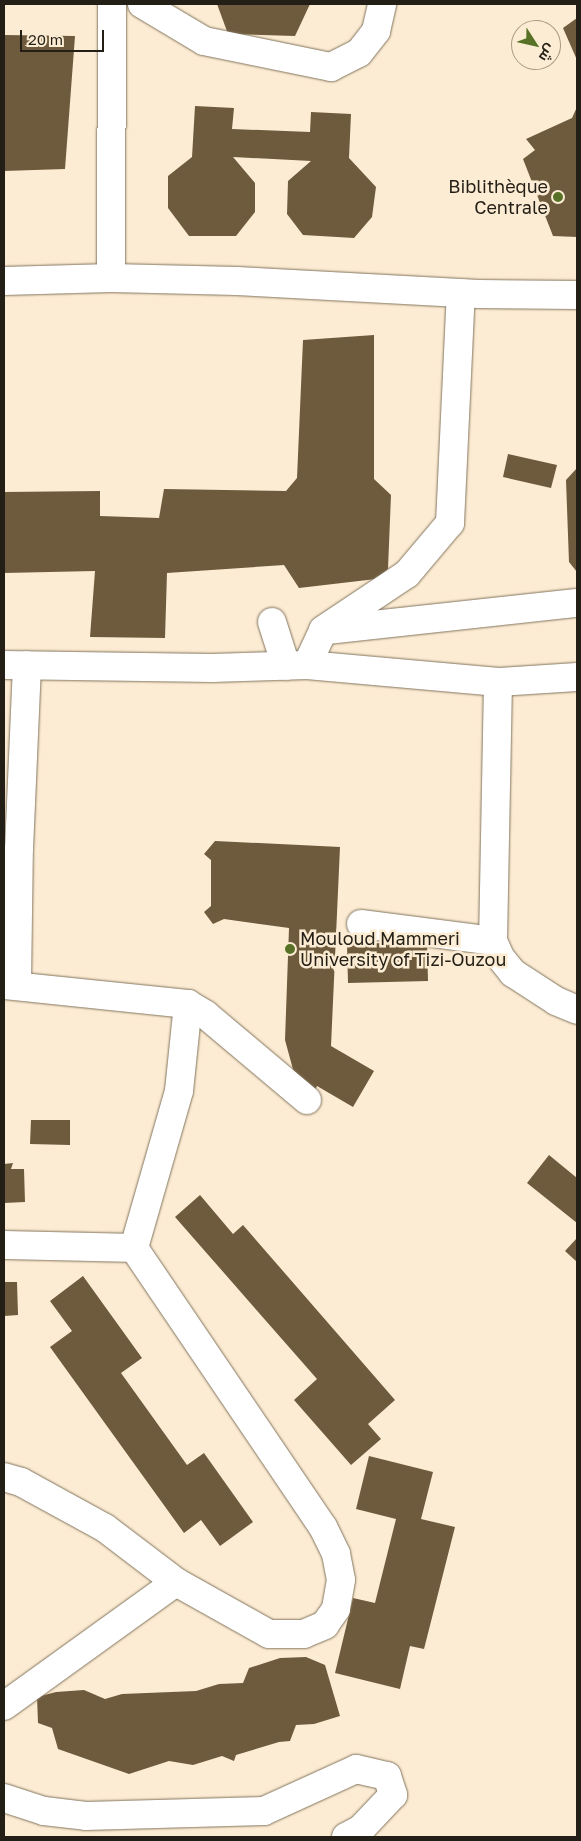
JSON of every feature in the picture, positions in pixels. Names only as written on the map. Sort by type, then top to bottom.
[{"type":"street","points":[[112,4],[112,278]]},
{"type":"street","points":[[142,4],[204,41],[331,67],[359,53],[376,31],[382,4]]},
{"type":"street","points":[[4,281],[112,278],[461,293],[577,295]]},
{"type":"street","points":[[297,665],[323,630],[407,574],[450,523],[461,293]]},
{"type":"street","points":[[323,630],[577,603]]},
{"type":"street","points":[[272,622],[297,665]]},
{"type":"street","points":[[307,1100],[206,1015],[188,1004],[11,985],[19,849],[15,665],[297,665],[498,682],[577,677]]},
{"type":"street","points":[[498,682],[493,941],[500,957],[513,974],[556,1001],[577,1010]]},
{"type":"street","points":[[361,924],[493,941]]},
{"type":"street","points":[[134,1248],[179,1091],[188,1004]]},
{"type":"street","points":[[4,1245],[134,1248]]},
{"type":"street","points":[[4,1477],[21,1482],[105,1528],[176,1582],[269,1634],[304,1634],[325,1625],[336,1609],[341,1580],[336,1554],[323,1527],[134,1248]]},
{"type":"street","points":[[4,1706],[176,1582]]},
{"type":"street","points":[[4,1798],[44,1811],[86,1816],[264,1811],[356,1770],[387,1776],[393,1795],[361,1830],[346,1837]]},
{"type":"building","points":[[217,4],[310,4],[295,36],[228,34]]},
{"type":"building","points":[[577,18],[577,60],[563,28]]},
{"type":"building","points":[[4,35],[75,36],[65,169],[4,171]]},
{"type":"building","points":[[195,106],[234,108],[232,129],[310,132],[311,112],[351,114],[349,158],[376,187],[372,217],[354,238],[303,235],[287,214],[288,181],[311,161],[233,157],[255,183],[255,212],[236,236],[189,236],[168,208],[168,176],[192,157]]},
{"type":"building","name":"Biblithèque Centrale","points":[[577,107],[577,237],[553,236],[523,159],[535,150],[526,139],[572,118]]},
{"type":"building","points":[[374,335],[374,479],[391,495],[388,569],[376,579],[299,588],[284,565],[167,573],[165,638],[90,637],[95,571],[4,573],[4,492],[100,491],[100,516],[159,518],[164,489],[286,491],[297,478],[303,340]]},
{"type":"building","points":[[508,454],[557,465],[551,488],[503,477]]},
{"type":"building","points":[[577,468],[577,572],[569,562],[566,480]]},
{"type":"building","points":[[215,841],[340,847],[331,1046],[374,1071],[353,1107],[317,1086],[313,1094],[294,1073],[285,1040],[289,928],[224,919],[213,924],[204,912],[211,906],[211,860],[204,854]]},
{"type":"building","points":[[427,942],[428,981],[348,983],[347,944]]},
{"type":"building","points":[[31,1120],[70,1120],[70,1145],[30,1144]]},
{"type":"building","points":[[549,1155],[577,1178],[577,1223],[527,1183]]},
{"type":"building","points":[[13,1163],[11,1169],[24,1169],[25,1202],[4,1203],[4,1164]]},
{"type":"building","points":[[200,1195],[233,1234],[243,1225],[395,1400],[368,1424],[381,1439],[351,1465],[294,1400],[317,1379],[175,1217]]},
{"type":"building","points":[[577,1238],[577,1262],[565,1251]]},
{"type":"building","points":[[83,1276],[142,1358],[121,1373],[187,1465],[204,1453],[253,1522],[220,1546],[201,1520],[184,1533],[50,1347],[72,1331],[50,1301]]},
{"type":"building","points":[[4,1282],[17,1282],[18,1315],[4,1316]]},
{"type":"building","points":[[369,1456],[433,1472],[421,1519],[455,1527],[424,1649],[410,1646],[400,1689],[335,1673],[353,1598],[375,1603],[396,1519],[356,1509]]},
{"type":"building","points":[[306,1657],[325,1665],[340,1716],[314,1724],[296,1725],[290,1741],[279,1742],[236,1755],[234,1761],[222,1756],[193,1765],[169,1761],[129,1774],[58,1749],[52,1728],[38,1723],[37,1697],[56,1692],[84,1690],[105,1699],[122,1694],[196,1691],[219,1684],[243,1683],[249,1668],[280,1658]]},
{"type":"place","name":"Biblithèque Centrale","points":[[558,197]]},
{"type":"place","name":"Mouloud Mammeri University of Tizi-Ouzou","points":[[290,949]]}]
